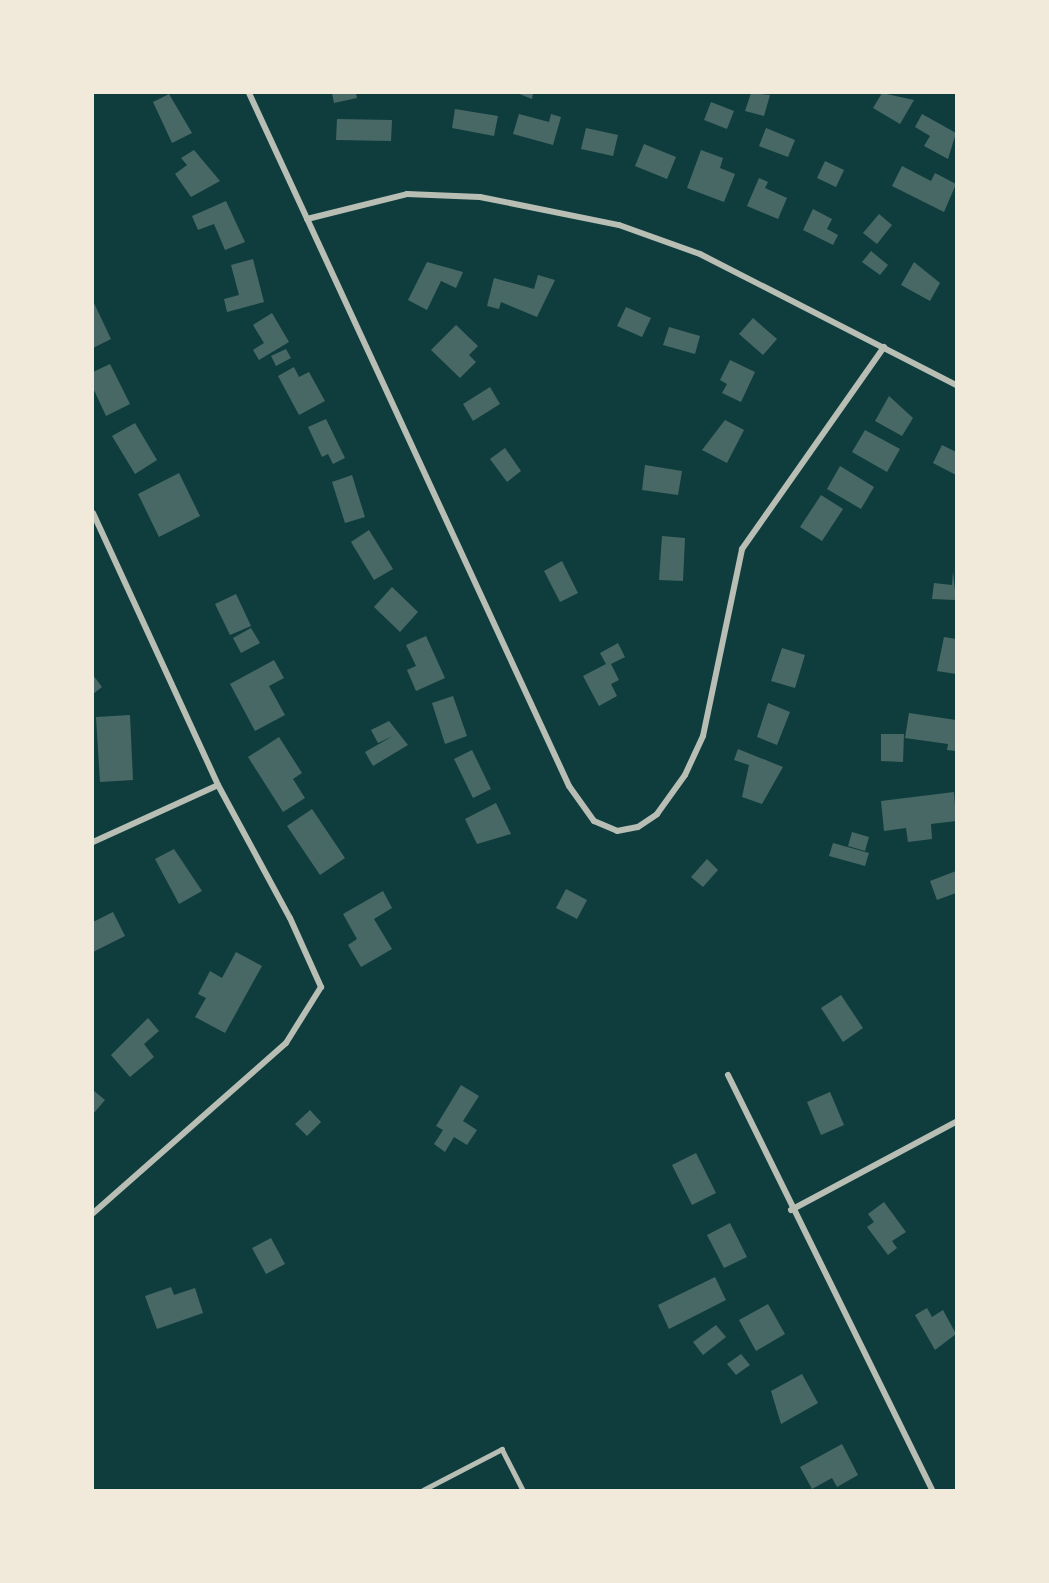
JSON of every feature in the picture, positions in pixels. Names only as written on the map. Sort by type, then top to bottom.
[{"type":"street","points":[[249,93],[569,786],[594,821],[617,831],[638,827],[657,813],[685,775],[703,736],[742,549],[884,346]]},
{"type":"street","points":[[307,219],[407,194],[480,197],[619,225],[700,254],[884,346],[956,385]]},
{"type":"street","points":[[93,513],[218,785],[291,918],[321,987],[286,1043],[93,1213]]},
{"type":"street","points":[[93,842],[218,785]]},
{"type":"street","points":[[729,1075],[791,1210],[932,1490]]},
{"type":"street","points":[[791,1210],[956,1122]]},
{"type":"lane","points":[[423,1490],[502,1449],[523,1490]]},
{"type":"building","points":[[332,93],[356,93],[357,98],[334,103]]},
{"type":"building","points":[[517,93],[533,93],[532,99]]},
{"type":"building","points":[[751,93],[770,95],[764,116],[745,111]]},
{"type":"building","points":[[882,93],[914,100],[900,124],[873,108]]},
{"type":"building","points":[[169,94],[192,133],[172,143],[153,102]]},
{"type":"building","points":[[711,102],[734,111],[727,129],[704,120]]},
{"type":"building","points":[[455,109],[498,116],[494,136],[452,128]]},
{"type":"building","points":[[519,114],[549,122],[551,114],[561,117],[553,145],[513,134]]},
{"type":"building","points":[[922,114],[956,133],[948,159],[924,146],[930,136],[915,127]]},
{"type":"building","points":[[337,119],[392,120],[391,141],[336,140]]},
{"type":"building","points":[[586,128],[618,135],[613,156],[581,149]]},
{"type":"building","points":[[766,128],[795,140],[788,157],[759,146]]},
{"type":"building","points":[[644,144],[676,157],[667,179],[635,166]]},
{"type":"building","points":[[194,150],[220,181],[191,197],[175,174],[187,165],[181,158]]},
{"type":"building","points":[[701,150],[723,158],[720,168],[735,174],[724,202],[687,188]]},
{"type":"building","points":[[825,161],[844,170],[836,187],[817,178]]},
{"type":"building","points":[[902,166],[931,181],[935,173],[956,184],[944,212],[892,186]]},
{"type":"building","points":[[759,178],[768,182],[765,188],[787,198],[778,219],[747,206]]},
{"type":"building","points":[[226,201],[245,242],[225,250],[214,224],[198,230],[192,216]]},
{"type":"building","points":[[813,209],[832,219],[827,229],[838,235],[833,245],[803,230]]},
{"type":"building","points":[[879,214],[892,225],[877,244],[863,233]]},
{"type":"building","points":[[871,251],[888,265],[880,275],[862,262]]},
{"type":"building","points":[[253,259],[264,302],[227,312],[224,299],[239,295],[231,265]]},
{"type":"building","points":[[427,262],[463,272],[456,288],[441,281],[427,310],[408,300]]},
{"type":"building","points":[[914,262],[940,283],[930,301],[901,285]]},
{"type":"building","points":[[538,275],[555,280],[537,317],[501,302],[499,309],[487,306],[494,278],[534,289]]},
{"type":"building","points":[[93,301],[111,339],[93,348]]},
{"type":"building","points":[[626,307],[651,318],[642,337],[617,326]]},
{"type":"building","points":[[272,313],[289,342],[259,360],[253,350],[264,343],[253,325]]},
{"type":"building","points":[[753,318],[777,339],[763,355],[739,334]]},
{"type":"building","points":[[456,325],[478,346],[469,355],[476,362],[460,378],[431,350]]},
{"type":"building","points":[[669,327],[700,336],[695,354],[663,345]]},
{"type":"building","points":[[286,349],[291,358],[276,366],[271,356]]},
{"type":"building","points":[[730,360],[755,372],[741,402],[722,393],[727,384],[720,380]]},
{"type":"building","points":[[110,364],[130,404],[106,416],[93,388],[93,372]]},
{"type":"building","points":[[294,367],[299,377],[309,372],[325,401],[299,415],[278,376]]},
{"type":"building","points":[[490,387],[500,404],[473,421],[463,404]]},
{"type":"building","points":[[889,396],[913,418],[902,436],[875,421]]},
{"type":"building","points":[[326,419],[345,458],[333,464],[328,454],[322,457],[308,427]]},
{"type":"building","points":[[725,420],[744,430],[727,463],[702,450]]},
{"type":"building","points":[[135,423],[157,460],[135,474],[112,436]]},
{"type":"building","points":[[865,430],[900,449],[887,472],[852,452]]},
{"type":"building","points":[[942,445],[956,452],[956,475],[933,463]]},
{"type":"building","points":[[505,448],[521,471],[507,482],[490,459]]},
{"type":"building","points":[[645,465],[682,471],[678,495],[642,490]]},
{"type":"building","points":[[840,466],[874,487],[861,509],[827,489]]},
{"type":"building","points":[[179,473],[200,516],[159,537],[138,494]]},
{"type":"building","points":[[352,475],[365,517],[345,523],[332,482]]},
{"type":"building","points":[[821,495],[843,509],[822,541],[800,527]]},
{"type":"building","points":[[369,530],[393,569],[374,580],[351,542]]},
{"type":"building","points":[[662,536],[685,538],[683,581],[659,580]]},
{"type":"building","points":[[562,561],[578,593],[560,602],[544,571]]},
{"type":"building","points":[[953,571],[956,600],[932,599],[934,583],[952,585]]},
{"type":"building","points":[[392,587],[418,612],[400,632],[374,607]]},
{"type":"building","points":[[236,594],[251,626],[230,635],[215,604]]},
{"type":"building","points":[[251,628],[260,643],[241,653],[233,638]]},
{"type":"building","points":[[426,636],[445,678],[416,691],[407,670],[416,666],[406,645]]},
{"type":"building","points":[[944,637],[956,639],[956,674],[937,671]]},
{"type":"building","points":[[618,643],[625,657],[611,664],[619,680],[611,684],[617,696],[599,706],[583,676],[606,664],[600,653]]},
{"type":"building","points":[[782,648],[805,655],[795,688],[771,681]]},
{"type":"building","points":[[274,660],[284,678],[269,686],[285,715],[255,731],[230,684]]},
{"type":"building","points":[[93,675],[102,687],[93,694]]},
{"type":"building","points":[[453,696],[467,736],[445,744],[432,703]]},
{"type":"building","points":[[768,703],[790,712],[777,745],[757,737]]},
{"type":"building","points":[[909,713],[956,720],[956,751],[947,750],[948,744],[905,738]]},
{"type":"building","points":[[130,715],[133,780],[100,782],[96,717]]},
{"type":"building","points":[[389,721],[408,745],[373,766],[365,752],[393,736],[378,743],[371,730]]},
{"type":"building","points":[[881,734],[904,734],[903,762],[881,761]]},
{"type":"building","points":[[279,737],[302,773],[293,779],[305,798],[283,812],[248,757]]},
{"type":"building","points":[[738,749],[783,767],[762,804],[742,797],[749,765],[734,760]]},
{"type":"building","points":[[472,750],[491,789],[473,798],[454,759]]},
{"type":"building","points":[[954,792],[956,821],[931,824],[932,839],[908,842],[906,828],[884,831],[881,801]]},
{"type":"building","points":[[496,803],[511,834],[477,844],[465,819]]},
{"type":"building","points":[[312,809],[345,858],[320,875],[287,826]]},
{"type":"building","points":[[852,832],[869,837],[865,851],[848,846]]},
{"type":"building","points":[[833,843],[869,853],[865,866],[829,856]]},
{"type":"building","points":[[174,849],[202,891],[179,904],[155,859]]},
{"type":"building","points":[[707,859],[718,870],[703,887],[691,877]]},
{"type":"building","points":[[956,871],[956,893],[937,900],[930,881]]},
{"type":"building","points":[[566,889],[587,900],[577,919],[556,908]]},
{"type":"building","points":[[383,891],[392,908],[374,919],[392,949],[361,967],[348,945],[357,939],[343,914]]},
{"type":"building","points":[[113,912],[125,936],[93,952],[93,922]]},
{"type":"building","points":[[236,952],[262,966],[225,1033],[195,1017],[206,998],[198,994],[210,971],[222,978]]},
{"type":"building","points":[[841,995],[863,1028],[843,1042],[821,1008]]},
{"type":"building","points":[[148,1018],[159,1031],[144,1044],[154,1057],[130,1077],[111,1055]]},
{"type":"building","points":[[461,1085],[479,1096],[463,1121],[477,1130],[467,1145],[454,1137],[445,1152],[434,1144],[443,1130],[436,1126]]},
{"type":"building","points":[[93,1090],[105,1100],[93,1114]]},
{"type":"building","points":[[830,1092],[844,1125],[821,1135],[807,1102]]},
{"type":"building","points":[[310,1110],[321,1122],[307,1136],[295,1124]]},
{"type":"building","points":[[696,1153],[716,1193],[692,1205],[672,1165]]},
{"type":"building","points":[[884,1202],[906,1232],[892,1241],[897,1248],[888,1255],[867,1227],[874,1222],[868,1214]]},
{"type":"building","points":[[730,1223],[747,1257],[724,1268],[707,1235]]},
{"type":"building","points":[[271,1238],[285,1264],[266,1274],[252,1248]]},
{"type":"building","points":[[715,1277],[726,1300],[669,1329],[658,1305]]},
{"type":"building","points":[[171,1287],[174,1295],[195,1288],[203,1313],[157,1329],[145,1296]]},
{"type":"building","points":[[768,1304],[785,1334],[756,1351],[739,1320]]},
{"type":"building","points":[[927,1308],[932,1317],[943,1310],[956,1334],[935,1350],[915,1315]]},
{"type":"building","points":[[716,1325],[726,1337],[703,1355],[693,1342]]},
{"type":"building","points":[[741,1354],[750,1365],[736,1375],[727,1364]]},
{"type":"building","points":[[802,1374],[818,1403],[781,1424],[771,1391]]},
{"type":"building","points":[[842,1444],[858,1475],[837,1487],[832,1478],[812,1489],[800,1467]]}]
